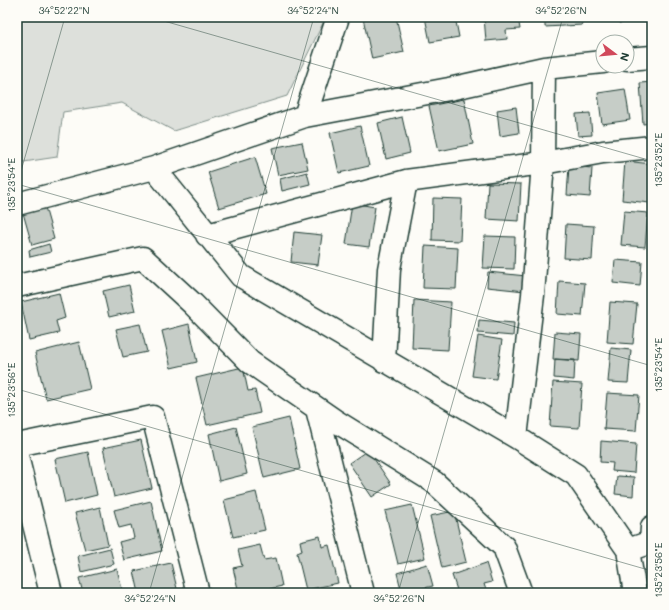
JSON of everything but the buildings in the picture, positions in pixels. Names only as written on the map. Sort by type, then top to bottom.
[{"type":"street","points":[[305,116],[338,17]]},
{"type":"street","points":[[635,58],[652,57]]},
{"type":"street","points":[[17,204],[154,168],[305,116],[450,89],[544,68],[595,63]]},
{"type":"street","points":[[516,436],[533,295],[543,163],[544,68]]},
{"type":"street","points":[[207,235],[406,181],[543,163],[603,152],[652,147]]},
{"type":"street","points":[[154,168],[241,276],[384,361],[516,436],[576,475],[628,550],[635,593]]},
{"type":"street","points":[[384,361],[389,269],[406,181]]},
{"type":"street","points":[[17,286],[143,258],[193,304],[250,362],[318,409],[434,482],[504,547],[521,593]]},
{"type":"street","points":[[318,409],[363,593]]},
{"type":"street","points":[[17,445],[153,417],[198,593]]},
{"type":"street","points":[[17,456],[51,593]]},
{"type":"street","points":[[628,550],[652,537]]},
{"type":"shaded area","points":[[17,17],[326,17],[287,96],[174,131],[122,103],[63,112],[57,157],[17,163]]}]
